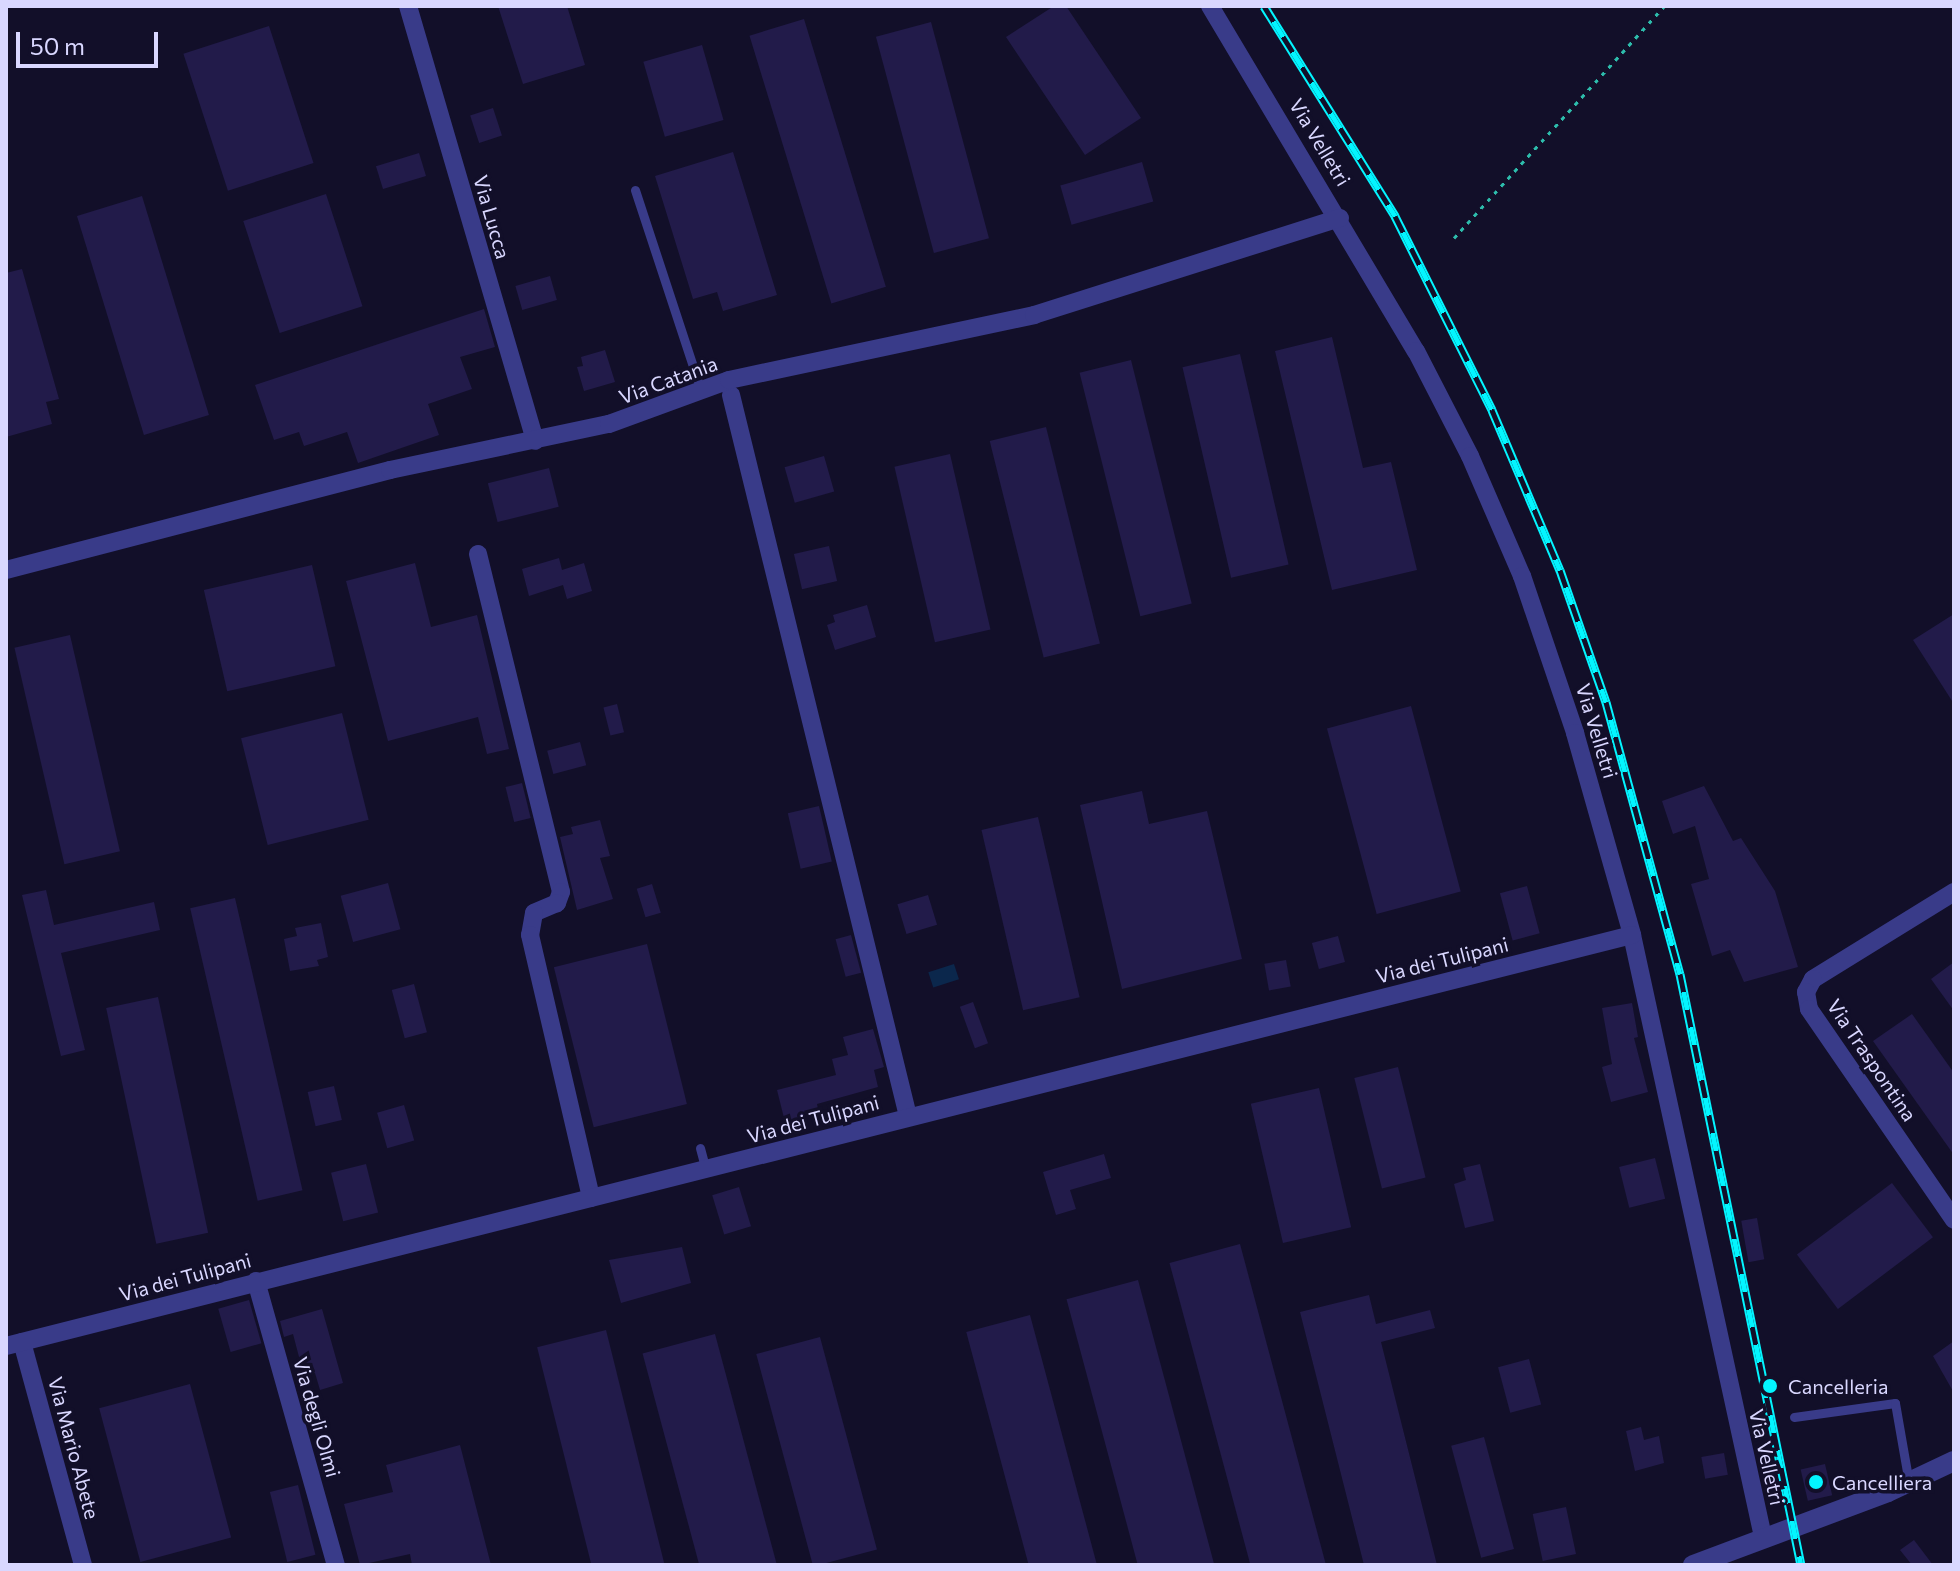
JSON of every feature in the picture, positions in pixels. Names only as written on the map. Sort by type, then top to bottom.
[{"type":"street","name":"Via Lucca","points":[[408,6],[535,441]]},
{"type":"street","name":"Via Velletri","points":[[1210,6],[1340,218],[1416,351],[1507,537],[1575,733],[1632,935],[1763,1537]]},
{"type":"street","name":"Via Catania","points":[[6,570],[169,524],[621,421],[700,388],[1034,315],[1340,218]]},
{"type":"street","points":[[731,395],[908,1116]]},
{"type":"street","points":[[478,554],[561,892],[557,903],[534,913],[530,935],[591,1198]]},
{"type":"street","name":"Via Traspontina","points":[[1954,892],[1813,979],[1806,992],[1809,1009],[1954,1220]]},
{"type":"street","name":"Via dei Tulipani","points":[[14,1344],[1632,935]]},
{"type":"street","name":"Via degli Olmi","points":[[256,1281],[336,1565]]},
{"type":"street","name":"Via Mario Abete","points":[[14,1344],[83,1565]]},
{"type":"street","points":[[1693,1565],[1909,1483],[1954,1461]]},
{"type":"lane","points":[[635,190],[700,388]]},
{"type":"lane","points":[[700,1148],[706,1170]]},
{"type":"lane","points":[[1794,1417],[1895,1403],[1909,1483]]},
{"type":"path","points":[[1454,238],[1664,6]]},
{"type":"water","points":[[954,964],[959,979],[933,988],[928,972]]},
{"type":"building","points":[[498,6],[567,6],[585,65],[523,84]]},
{"type":"building","points":[[1054,6],[1066,6],[1141,118],[1085,155],[1006,37]]},
{"type":"building","points":[[804,19],[886,287],[831,303],[749,36]]},
{"type":"building","points":[[931,22],[989,238],[934,253],[876,37]]},
{"type":"building","points":[[269,26],[313,163],[228,191],[183,54]]},
{"type":"building","points":[[702,45],[723,120],[665,137],[643,62]]},
{"type":"building","points":[[493,108],[502,136],[479,143],[470,115]]},
{"type":"building","points":[[733,152],[777,295],[723,311],[717,292],[693,299],[655,176]]},
{"type":"building","points":[[419,153],[426,176],[383,189],[376,166]]},
{"type":"building","points":[[1142,162],[1153,201],[1072,225],[1060,185]]},
{"type":"building","points":[[326,194],[362,306],[280,333],[243,221]]},
{"type":"building","points":[[142,196],[209,415],[144,435],[77,216]]},
{"type":"building","points":[[22,269],[59,399],[46,402],[52,424],[6,437],[6,273]]},
{"type":"building","points":[[550,276],[557,300],[522,310],[515,286]]},
{"type":"building","points":[[484,309],[495,347],[460,357],[472,389],[428,404],[439,435],[358,463],[347,432],[304,446],[299,432],[274,440],[255,385]]},
{"type":"building","points":[[1332,337],[1363,468],[1391,462],[1417,570],[1332,590],[1275,351]]},
{"type":"building","points":[[605,350],[615,382],[584,391],[577,367],[583,366],[581,357]]},
{"type":"building","points":[[1240,354],[1289,564],[1231,578],[1183,367]]},
{"type":"building","points":[[1131,360],[1192,604],[1140,616],[1080,373]]},
{"type":"building","points":[[1046,427],[1100,643],[1044,657],[990,441]]},
{"type":"building","points":[[950,454],[990,629],[935,642],[894,467]]},
{"type":"building","points":[[824,456],[834,492],[795,503],[785,467]]},
{"type":"building","points":[[549,468],[559,507],[498,522],[488,483]]},
{"type":"building","points":[[829,546],[837,581],[802,589],[794,554]]},
{"type":"building","points":[[559,558],[562,570],[584,563],[592,591],[567,599],[563,585],[529,596],[522,569]]},
{"type":"building","points":[[415,563],[431,627],[477,615],[509,749],[487,754],[478,717],[388,741],[346,581]]},
{"type":"building","points":[[312,565],[335,666],[227,691],[204,590]]},
{"type":"building","points":[[867,605],[876,637],[835,650],[827,625],[835,622],[833,615]]},
{"type":"building","points":[[1954,614],[1954,704],[1913,640]]},
{"type":"building","points":[[70,635],[120,851],[64,864],[14,648]]},
{"type":"building","points":[[617,704],[624,732],[610,736],[603,707]]},
{"type":"building","points":[[1411,706],[1461,891],[1377,914],[1327,729]]},
{"type":"building","points":[[342,713],[369,820],[268,845],[241,738]]},
{"type":"building","points":[[580,742],[586,765],[553,774],[547,751]]},
{"type":"building","points":[[522,783],[531,818],[514,822],[506,787]]},
{"type":"building","points":[[1704,786],[1733,841],[1741,838],[1775,891],[1798,967],[1744,982],[1730,950],[1712,956],[1691,884],[1709,879],[1695,826],[1673,834],[1662,801]]},
{"type":"building","points":[[1142,791],[1149,824],[1207,811],[1242,959],[1122,989],[1080,805]]},
{"type":"building","points":[[819,806],[832,862],[801,869],[788,813]]},
{"type":"building","points":[[1038,817],[1080,997],[1023,1010],[981,830]]},
{"type":"building","points":[[600,820],[610,856],[600,858],[613,899],[577,910],[560,837],[573,834],[571,827]]},
{"type":"building","points":[[388,883],[400,929],[353,942],[341,896]]},
{"type":"building","points":[[652,884],[661,913],[645,917],[637,889]]},
{"type":"building","points":[[1527,886],[1540,933],[1513,941],[1500,893]]},
{"type":"building","points":[[46,890],[54,925],[154,902],[160,930],[61,953],[85,1050],[61,1056],[22,895]]},
{"type":"building","points":[[928,895],[937,925],[906,934],[897,904]]},
{"type":"building","points":[[235,898],[302,1190],[258,1201],[190,908]]},
{"type":"building","points":[[321,923],[328,957],[317,960],[319,966],[290,971],[284,939],[297,936],[295,928]]},
{"type":"building","points":[[851,935],[861,973],[846,977],[836,939]]},
{"type":"building","points":[[1338,936],[1345,962],[1319,969],[1312,943]]},
{"type":"building","points":[[647,944],[687,1104],[594,1127],[554,967]]},
{"type":"building","points":[[1286,960],[1291,987],[1269,990],[1264,964]]},
{"type":"building","points":[[1954,962],[1954,1011],[1931,979]]},
{"type":"building","points":[[414,984],[427,1032],[405,1038],[392,990]]},
{"type":"building","points":[[158,997],[208,1233],[156,1244],[106,1008]]},
{"type":"building","points":[[973,1002],[988,1043],[975,1048],[960,1007]]},
{"type":"building","points":[[1632,1003],[1638,1037],[1634,1038],[1648,1092],[1611,1102],[1602,1067],[1612,1064],[1602,1008]]},
{"type":"building","points":[[1912,1014],[1954,1073],[1954,1155],[1873,1041]]},
{"type":"building","points":[[873,1029],[884,1067],[874,1070],[878,1087],[817,1104],[819,1114],[785,1122],[777,1090],[836,1075],[832,1059],[848,1055],[843,1037]]},
{"type":"building","points":[[1398,1067],[1426,1178],[1382,1189],[1354,1078]]},
{"type":"building","points":[[334,1086],[342,1120],[316,1126],[308,1092]]},
{"type":"building","points":[[1319,1088],[1351,1227],[1283,1243],[1251,1104]]},
{"type":"building","points":[[404,1105],[414,1141],[387,1148],[377,1113]]},
{"type":"building","points":[[1104,1154],[1111,1178],[1070,1190],[1076,1209],[1056,1215],[1043,1172]]},
{"type":"building","points":[[1655,1158],[1665,1199],[1629,1208],[1619,1167]]},
{"type":"building","points":[[366,1164],[378,1213],[343,1221],[331,1173]]},
{"type":"building","points":[[1480,1164],[1494,1221],[1465,1228],[1454,1184],[1466,1180],[1463,1168]]},
{"type":"building","points":[[1892,1183],[1933,1237],[1838,1309],[1797,1255]]},
{"type":"building","points":[[739,1187],[751,1226],[724,1234],[712,1195]]},
{"type":"building","points":[[1757,1218],[1764,1259],[1749,1262],[1741,1221]]},
{"type":"building","points":[[1240,1244],[1326,1565],[1250,1565],[1169,1263]]},
{"type":"building","points":[[682,1247],[691,1283],[621,1303],[609,1260]]},
{"type":"building","points":[[1138,1280],[1214,1564],[1138,1565],[1067,1299]]},
{"type":"building","points":[[1369,1295],[1376,1324],[1430,1310],[1435,1328],[1381,1342],[1437,1565],[1364,1565],[1300,1312]]},
{"type":"building","points":[[249,1300],[261,1343],[231,1352],[218,1309]]},
{"type":"building","points":[[322,1309],[343,1383],[320,1390],[315,1373],[304,1376],[293,1334],[284,1337],[280,1321]]},
{"type":"building","points":[[1030,1315],[1097,1564],[1029,1565],[966,1332]]},
{"type":"building","points":[[606,1330],[665,1565],[591,1565],[537,1347]]},
{"type":"building","points":[[715,1334],[777,1565],[699,1565],[643,1353]]},
{"type":"building","points":[[820,1337],[877,1550],[813,1565],[756,1354]]},
{"type":"building","points":[[1954,1341],[1954,1393],[1933,1356]]},
{"type":"building","points":[[1529,1359],[1541,1404],[1510,1413],[1498,1367]]},
{"type":"building","points":[[190,1384],[231,1538],[140,1562],[99,1408]]},
{"type":"building","points":[[1641,1427],[1644,1440],[1659,1436],[1664,1463],[1635,1471],[1626,1431]]},
{"type":"building","points":[[1484,1437],[1514,1549],[1481,1558],[1451,1446]]},
{"type":"building","points":[[460,1445],[491,1565],[412,1565],[410,1554],[360,1565],[344,1504],[393,1492],[386,1465]]},
{"type":"building","points":[[1724,1453],[1728,1475],[1705,1479],[1701,1457]]},
{"type":"building","name":"Cancelliera","points":[[1825,1464],[1832,1495],[1808,1501],[1801,1470]]},
{"type":"building","points":[[298,1485],[315,1555],[287,1562],[270,1492]]},
{"type":"building","points":[[1566,1507],[1576,1554],[1543,1561],[1533,1514]]},
{"type":"building","points":[[1914,1540],[1933,1565],[1912,1565],[1900,1550]]},
{"type":"railway","points":[[1264,6],[1395,216],[1492,410],[1560,570],[1606,702],[1680,974],[1801,1565]]},
{"type":"place","name":"Cancelleria","points":[[1770,1386]]},
{"type":"place","name":"Cancelliera","points":[[1816,1482]]}]
